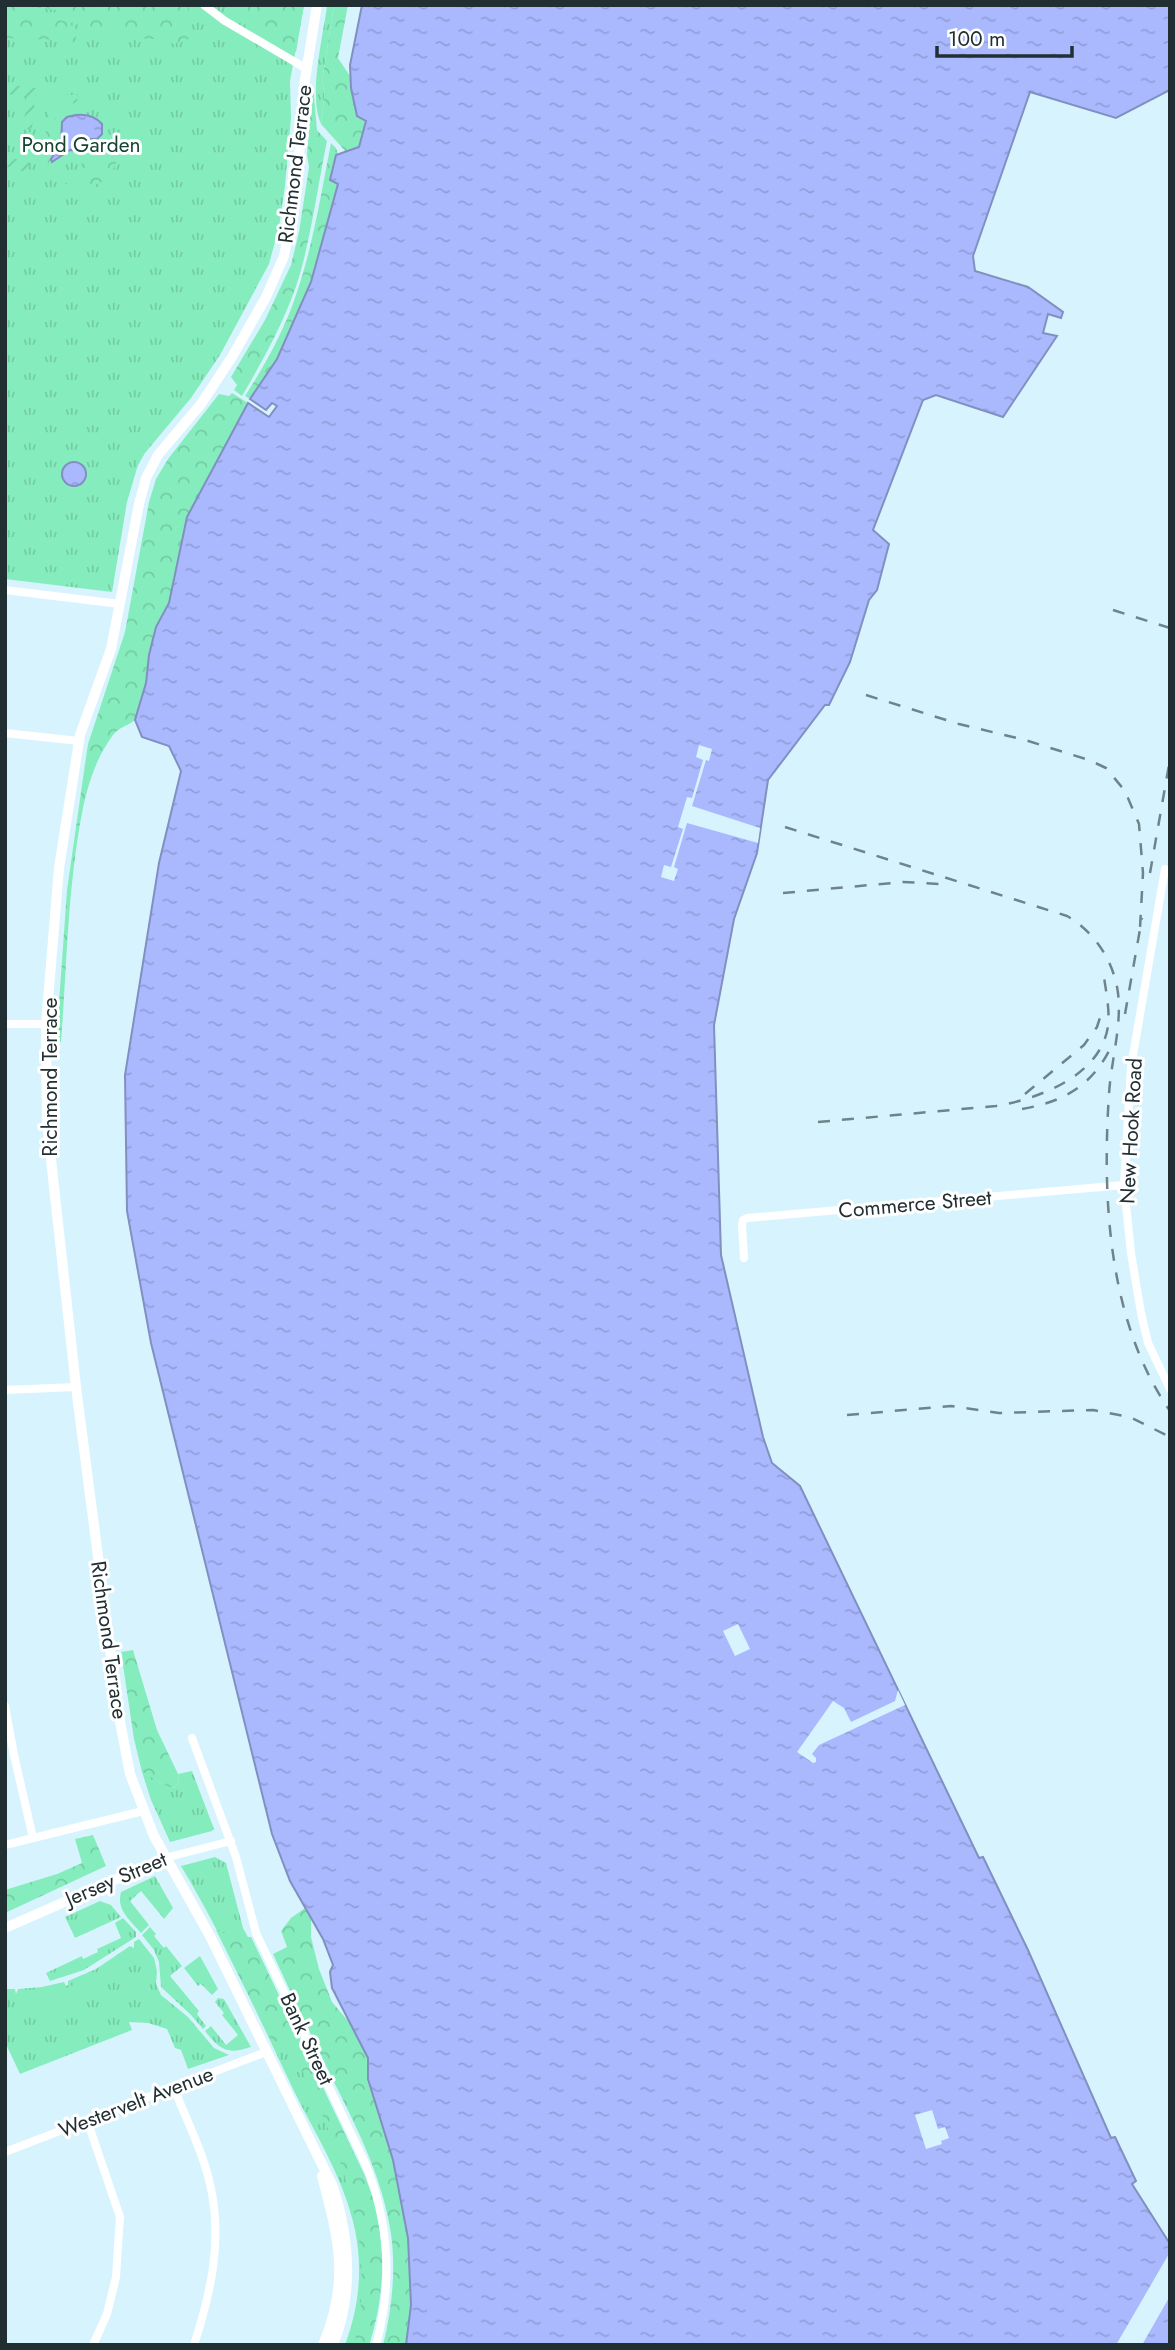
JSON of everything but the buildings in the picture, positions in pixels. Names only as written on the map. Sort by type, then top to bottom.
[{"type":"main road","name":"Richmond Terrace","points":[[317,5],[307,69],[296,194],[284,256],[266,297],[227,364],[201,404],[151,466],[139,504],[109,656],[79,741],[58,875],[46,1024],[45,1090],[48,1139],[76,1387],[119,1718],[130,1774],[165,1858],[201,1918],[337,2197],[347,2249],[346,2298],[333,2345]]},
{"type":"main road","name":"Jersey Street","points":[[5,1928],[165,1858]]},
{"type":"main road","name":"Richmond Terrace","points":[[316,2153],[335,2225],[340,2265],[337,2305],[323,2345]]},
{"type":"street","points":[[204,5],[225,21],[307,69]]},
{"type":"street","points":[[5,590],[120,604]]},
{"type":"street","points":[[5,733],[79,741]]},
{"type":"street","name":"New Hook Road","points":[[1165,869],[1131,1067],[1124,1185],[1141,1313],[1148,1343],[1170,1389]]},
{"type":"street","points":[[5,1024],[46,1024]]},
{"type":"street","name":"Commerce Street","points":[[744,1258],[742,1225],[747,1218],[1124,1185]]},
{"type":"street","points":[[5,1390],[76,1387]]},
{"type":"street","points":[[5,1706],[33,1838]]},
{"type":"street","name":"Bank Street","points":[[192,1738],[241,1871],[256,1933],[365,2163],[377,2196],[384,2230],[387,2273],[384,2308],[376,2345]]},
{"type":"street","points":[[5,1845],[144,1811]]},
{"type":"street","name":"Jersey Street","points":[[165,1858],[231,1841]]},
{"type":"street","name":"Westervelt Avenue","points":[[5,2152],[266,2052]]},
{"type":"street","points":[[174,2088],[210,2183],[215,2217],[214,2269],[194,2345]]},
{"type":"street","points":[[87,2120],[120,2217],[116,2277],[107,2314],[93,2345]]},
{"type":"green space","name":"Pond Garden","points":[[5,5],[304,5],[290,81],[291,118],[285,186],[279,227],[269,264],[220,355],[191,398],[138,465],[127,502],[112,592],[5,579]]},
{"type":"green space","points":[[5,5],[86,5],[91,9],[92,5],[185,5],[189,9],[190,37],[186,41],[164,45],[154,39],[134,38],[126,31],[86,29],[81,22],[67,14],[51,9],[26,7],[26,19],[59,20],[76,29],[76,48],[65,47],[63,35],[58,35],[57,40],[33,39],[33,34],[28,34],[27,39],[5,38]]},
{"type":"green space","points":[[228,5],[304,5],[296,52]]},
{"type":"green space","points":[[334,5],[322,81],[325,90],[321,124],[317,112],[316,82],[327,6]]},
{"type":"green space","points":[[334,5],[348,5],[338,58],[350,76],[354,98],[366,121],[359,147],[346,152],[321,124],[325,90],[322,81]]},
{"type":"green space","points":[[5,84],[36,88],[32,129],[24,129],[26,96],[5,94]]},
{"type":"green space","points":[[313,84],[317,130],[327,141],[308,241],[289,306],[242,396],[234,390],[237,385],[231,377],[265,320],[291,265],[299,232],[309,167],[307,155]]},
{"type":"green space","points":[[77,95],[79,98],[56,116],[54,136],[42,159],[50,104],[54,98]]},
{"type":"green space","points":[[24,132],[32,132],[28,173],[5,166],[5,157],[21,160]]},
{"type":"green space","points":[[60,133],[61,145],[51,162],[55,162],[70,150],[82,152],[72,152],[57,168],[47,171],[48,159]]},
{"type":"green space","points":[[112,137],[119,141],[117,161],[111,173],[95,185],[99,191],[96,198],[63,187],[64,183],[76,182],[75,172],[79,167]]},
{"type":"green space","points":[[331,143],[338,154],[338,183],[311,282],[277,359],[250,399],[245,396],[280,335],[302,276]]},
{"type":"green space","points":[[232,393],[248,403],[187,517],[169,603],[156,627],[146,683],[135,720],[118,730],[104,748],[87,790],[73,874],[61,1042],[56,1045],[67,890],[88,744],[125,632],[149,502],[156,479],[168,459],[219,394],[229,396]]},
{"type":"green space","points":[[133,1650],[157,1730],[178,1774],[179,1781],[174,1788],[142,1772],[134,1739],[121,1652]]},
{"type":"green space","points":[[192,1771],[214,1829],[170,1842],[142,1772],[174,1788],[179,1781],[178,1774]]},
{"type":"green space","points":[[93,1835],[106,1866],[5,1913],[5,1890],[57,1874],[82,1863],[75,1839]]},
{"type":"green space","points":[[215,1857],[226,1863],[243,1928],[248,1937],[251,1937],[365,2176],[381,2278],[378,2308],[369,2345],[345,2345],[354,2317],[359,2260],[355,2230],[344,2193],[226,1948],[181,1866]]},
{"type":"green space","points":[[155,1876],[173,1908],[164,1919],[141,1891],[130,1901],[149,1925],[141,1933],[122,1909],[121,1892]]},
{"type":"green space","points":[[100,1901],[111,1905],[121,1917],[75,1938],[65,1917]]},
{"type":"green space","points":[[305,1908],[311,1919],[311,1937],[319,1969],[332,2002],[349,2022],[368,2058],[368,2079],[393,2160],[408,2238],[411,2305],[406,2345],[383,2345],[391,2304],[393,2262],[391,2234],[376,2175],[353,2120],[273,1954],[287,1947],[281,1931],[291,1918]]},
{"type":"green space","points":[[123,1918],[136,1932],[136,1937],[84,1970],[50,1981],[46,1973],[82,1956],[83,1959],[98,1952],[97,1949],[121,1938],[115,1923]]},
{"type":"green space","points":[[150,1927],[156,1934],[154,1936],[182,1966],[170,1976],[199,2011],[197,2014],[206,2026],[203,2029],[161,1987],[159,1962],[154,1950],[142,1935]]},
{"type":"green space","points":[[216,1930],[235,1937],[251,1937],[374,2198],[381,2227],[383,2261],[377,2314],[369,2345],[354,2345],[361,2305],[361,2265],[357,2225],[335,2148],[286,2037],[272,2043]]},
{"type":"green space","points":[[139,1939],[154,1958],[156,1984],[161,1995],[188,2017],[214,2048],[229,2055],[188,2069],[181,2050],[175,2048],[167,2029],[148,2023],[129,2022],[132,2030],[20,2074],[5,2042],[5,1989],[15,1989],[16,1994],[18,1989],[64,1982],[66,1986],[68,1981],[96,1969],[130,1946],[134,1948],[134,1942]]},
{"type":"green space","points":[[200,1956],[218,1989],[212,1995],[201,1984],[198,1986],[184,1968]]},
{"type":"green space","points":[[80,1982],[86,1996],[66,2005],[60,1991]]},
{"type":"green space","points":[[56,1992],[58,2011],[20,2015],[18,1995]]},
{"type":"green space","points":[[218,1998],[224,1999],[251,2047],[236,2051],[225,2049],[215,2043],[205,2031],[211,2026],[226,2045],[238,2035],[222,2015],[224,2013],[215,2002]]},
{"type":"water","points":[[362,5],[1170,5],[1170,90],[1116,118],[1030,92],[973,256],[975,271],[1028,287],[1063,312],[1061,318],[1048,314],[1043,333],[1057,336],[1003,417],[936,395],[923,400],[873,530],[889,544],[877,590],[869,600],[850,662],[829,705],[825,705],[768,780],[757,853],[734,919],[714,1025],[721,1255],[763,1437],[772,1463],[800,1486],[979,1858],[983,1857],[1028,1950],[1111,2138],[1115,2137],[1136,2181],[1132,2184],[1170,2244],[1170,2345],[406,2345],[411,2305],[408,2238],[393,2160],[368,2079],[368,2058],[332,1988],[330,1972],[333,1965],[323,1939],[290,1881],[272,1834],[151,1343],[127,1211],[125,1075],[159,863],[181,771],[169,746],[142,737],[135,720],[146,683],[156,627],[169,603],[187,517],[248,403],[269,417],[277,406],[272,403],[266,410],[250,399],[277,359],[311,282],[338,184],[330,180],[336,155],[359,147],[366,121],[357,116],[351,88],[350,65]]},
{"type":"water","points":[[87,115],[96,119],[102,124],[102,134],[97,139],[86,139],[90,145],[86,151],[70,150],[52,162],[51,159],[61,145],[62,122],[67,117]]},
{"type":"water","points":[[74,462],[82,466],[86,474],[82,482],[74,486],[66,482],[62,474],[66,466]]},
{"type":"pier","points":[[699,745],[712,749],[692,806],[760,828],[758,843],[687,823],[674,867],[678,869],[674,881],[661,877],[664,865],[671,867],[683,829],[678,827],[687,797],[692,798],[703,760],[696,757]]},
{"type":"pier","points":[[738,1624],[750,1649],[735,1656],[723,1631]]},
{"type":"pier","points":[[898,1690],[905,1705],[819,1745],[812,1754],[816,1762],[813,1763],[797,1752],[833,1701],[844,1708],[851,1722],[895,1701]]},
{"type":"pier","points":[[932,2110],[938,2129],[945,2127],[949,2138],[941,2141],[942,2144],[926,2149],[915,2115]]},
{"type":"pier","points":[[1170,2252],[1170,2296],[1142,2345],[1116,2345]]},
{"type":"railway","points":[[1113,610],[1170,628]]},
{"type":"railway","points":[[866,695],[959,724],[1025,740],[1106,768],[1125,791],[1139,824],[1143,873],[1140,928]]},
{"type":"railway","points":[[1150,873],[1170,759]]},
{"type":"railway","points":[[785,827],[1067,916],[1086,930],[1102,949],[1116,981],[1119,1005],[1107,1134],[1109,1217],[1114,1258],[1133,1339],[1149,1376],[1170,1411]]},
{"type":"railway","points":[[783,893],[903,882],[940,884]]},
{"type":"railway","points":[[1125,1014],[1142,918]]},
{"type":"railway","points":[[818,1122],[996,1106],[1048,1091],[1081,1071],[1103,1044],[1108,1026],[1104,977]]},
{"type":"railway","points":[[1025,1094],[1084,1045],[1097,1027],[1103,1008]]},
{"type":"railway","points":[[1022,1109],[1050,1102],[1074,1091],[1094,1073],[1110,1049]]},
{"type":"railway","points":[[847,1415],[951,1406],[999,1413],[1093,1410],[1130,1417],[1170,1437]]}]
